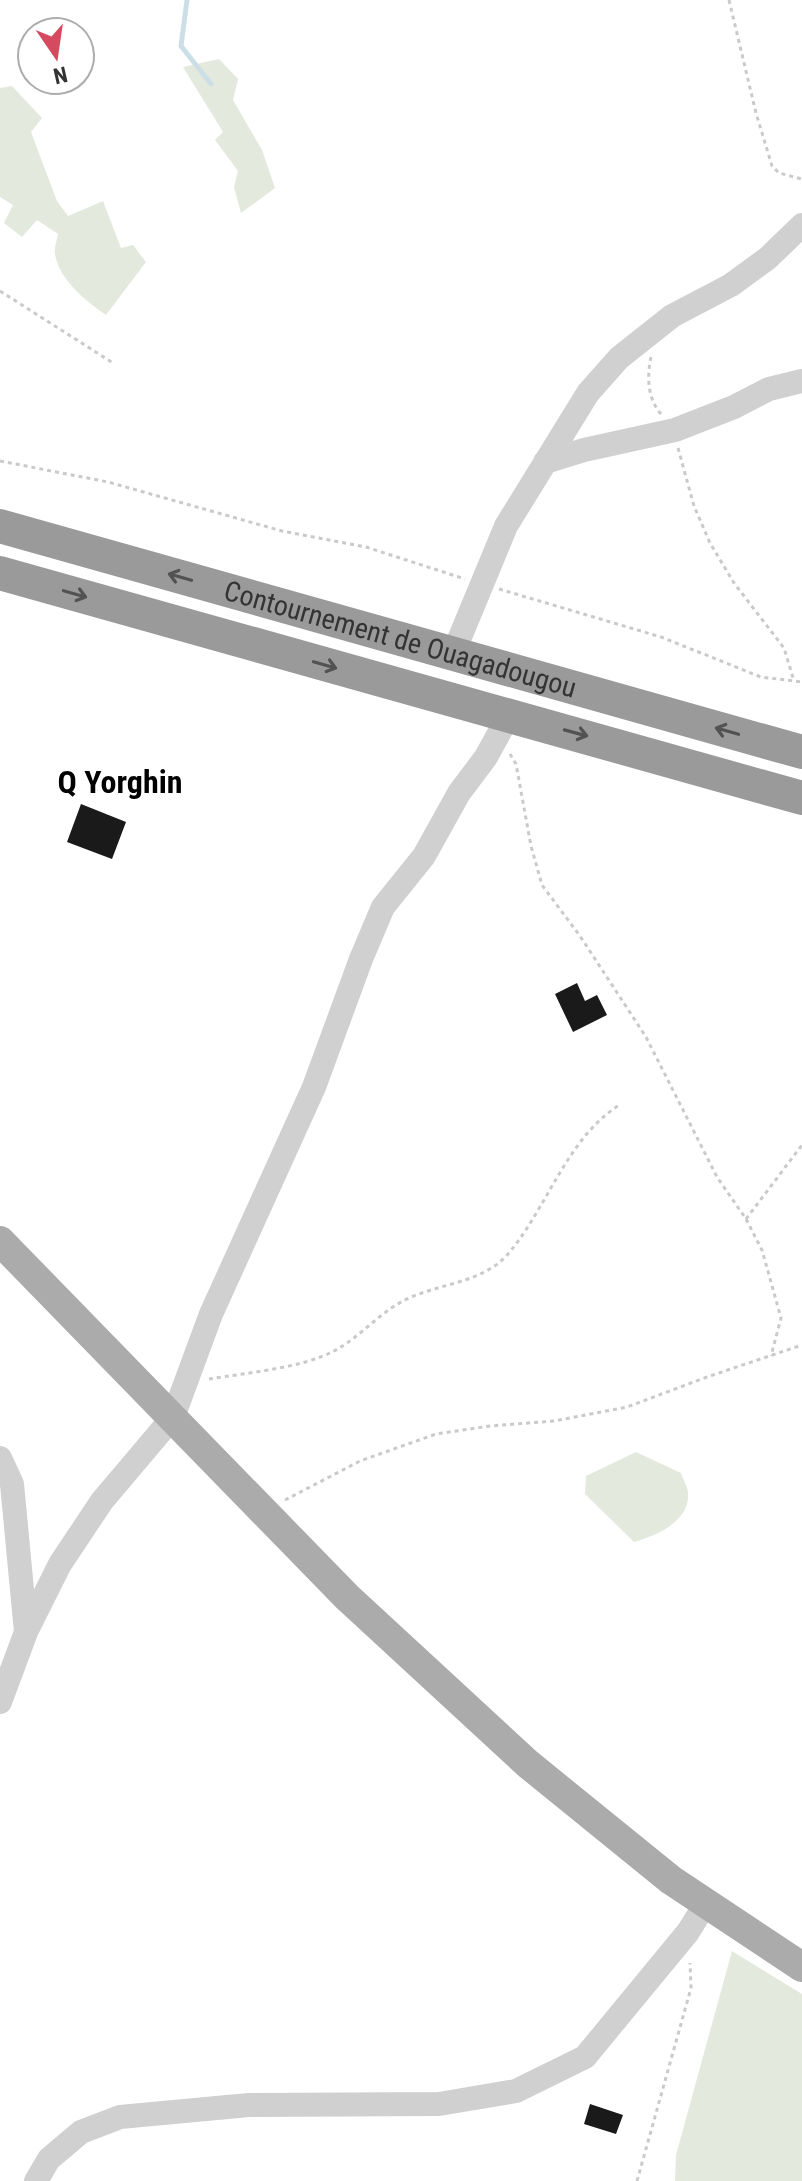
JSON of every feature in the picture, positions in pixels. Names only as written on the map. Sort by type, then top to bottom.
[{"type":"highway","name":"Contournement de Ouagadougou","points":[[0,526],[802,752]]},
{"type":"highway","name":"Contournement de Ouagadougou","points":[[0,573],[504,724],[802,798]]},
{"type":"main road","points":[[0,1241],[178,1403],[264,1510],[347,1597],[528,1764],[671,1880],[802,1967]]},
{"type":"street","points":[[453,654],[506,526],[588,393],[619,358],[672,316],[731,285],[768,258],[802,225]]},
{"type":"street","points":[[545,462],[675,430],[734,407],[769,389],[802,381]]},
{"type":"street","points":[[0,1702],[26,1632],[60,1564],[102,1501],[178,1403],[211,1314],[314,1087],[383,907],[424,856],[459,793],[486,757],[504,724]]},
{"type":"street","points":[[0,1458],[12,1484],[26,1632]]},
{"type":"street","points":[[36,2181],[49,2159],[81,2132],[120,2117],[249,2105],[439,2104],[516,2091],[585,2057],[688,1932],[706,1903]]},
{"type":"path","points":[[729,0],[772,166],[779,173],[802,179]]},
{"type":"path","points":[[0,291],[113,363]]},
{"type":"path","points":[[656,330],[647,376],[655,407],[675,430],[694,506],[710,543],[734,583],[784,648],[794,681]]},
{"type":"path","points":[[0,461],[108,482],[282,531],[366,547],[661,637],[761,677],[802,682]]},
{"type":"path","points":[[504,724],[516,764],[531,846],[542,885],[580,936],[646,1037],[717,1177],[746,1219],[762,1250],[781,1318],[771,1356]]},
{"type":"path","points":[[178,1403],[209,1379],[292,1365],[334,1351],[404,1301],[438,1286],[474,1278],[506,1257],[533,1221],[581,1142],[604,1114],[621,1104]]},
{"type":"path","points":[[746,1219],[802,1145]]},
{"type":"path","points":[[264,1510],[360,1461],[436,1434],[554,1421],[627,1407],[802,1345]]},
{"type":"path","points":[[637,2181],[691,1988],[688,1932]]},
{"type":"shaded area","points":[[219,59],[238,79],[233,100],[262,150],[275,188],[241,213],[234,187],[238,171],[215,140],[223,132],[183,67]]},
{"type":"shaded area","points":[[12,86],[16,96],[21,96],[42,118],[31,132],[57,201],[68,216],[103,201],[121,248],[133,245],[146,262],[106,315],[82,296],[62,273],[55,254],[58,234],[37,220],[22,237],[4,223],[13,205],[0,197],[0,88]]},
{"type":"shaded area","points":[[636,1452],[681,1473],[688,1492],[684,1511],[678,1519],[662,1531],[634,1542],[585,1494],[586,1476]]},
{"type":"shaded area","points":[[732,1951],[802,1994],[802,2181],[675,2181],[676,2155]]},
{"type":"building","points":[[81,804],[126,822],[112,859],[67,842]]},
{"type":"building","points":[[577,983],[585,1001],[597,995],[607,1015],[573,1032],[555,994]]},
{"type":"building","points":[[590,2104],[623,2115],[616,2134],[584,2124]]},
{"type":"waterway","points":[[187,0],[181,46],[211,84]]},
{"type":"district","name":"Q Yorghin","points":[[120,782]]}]
